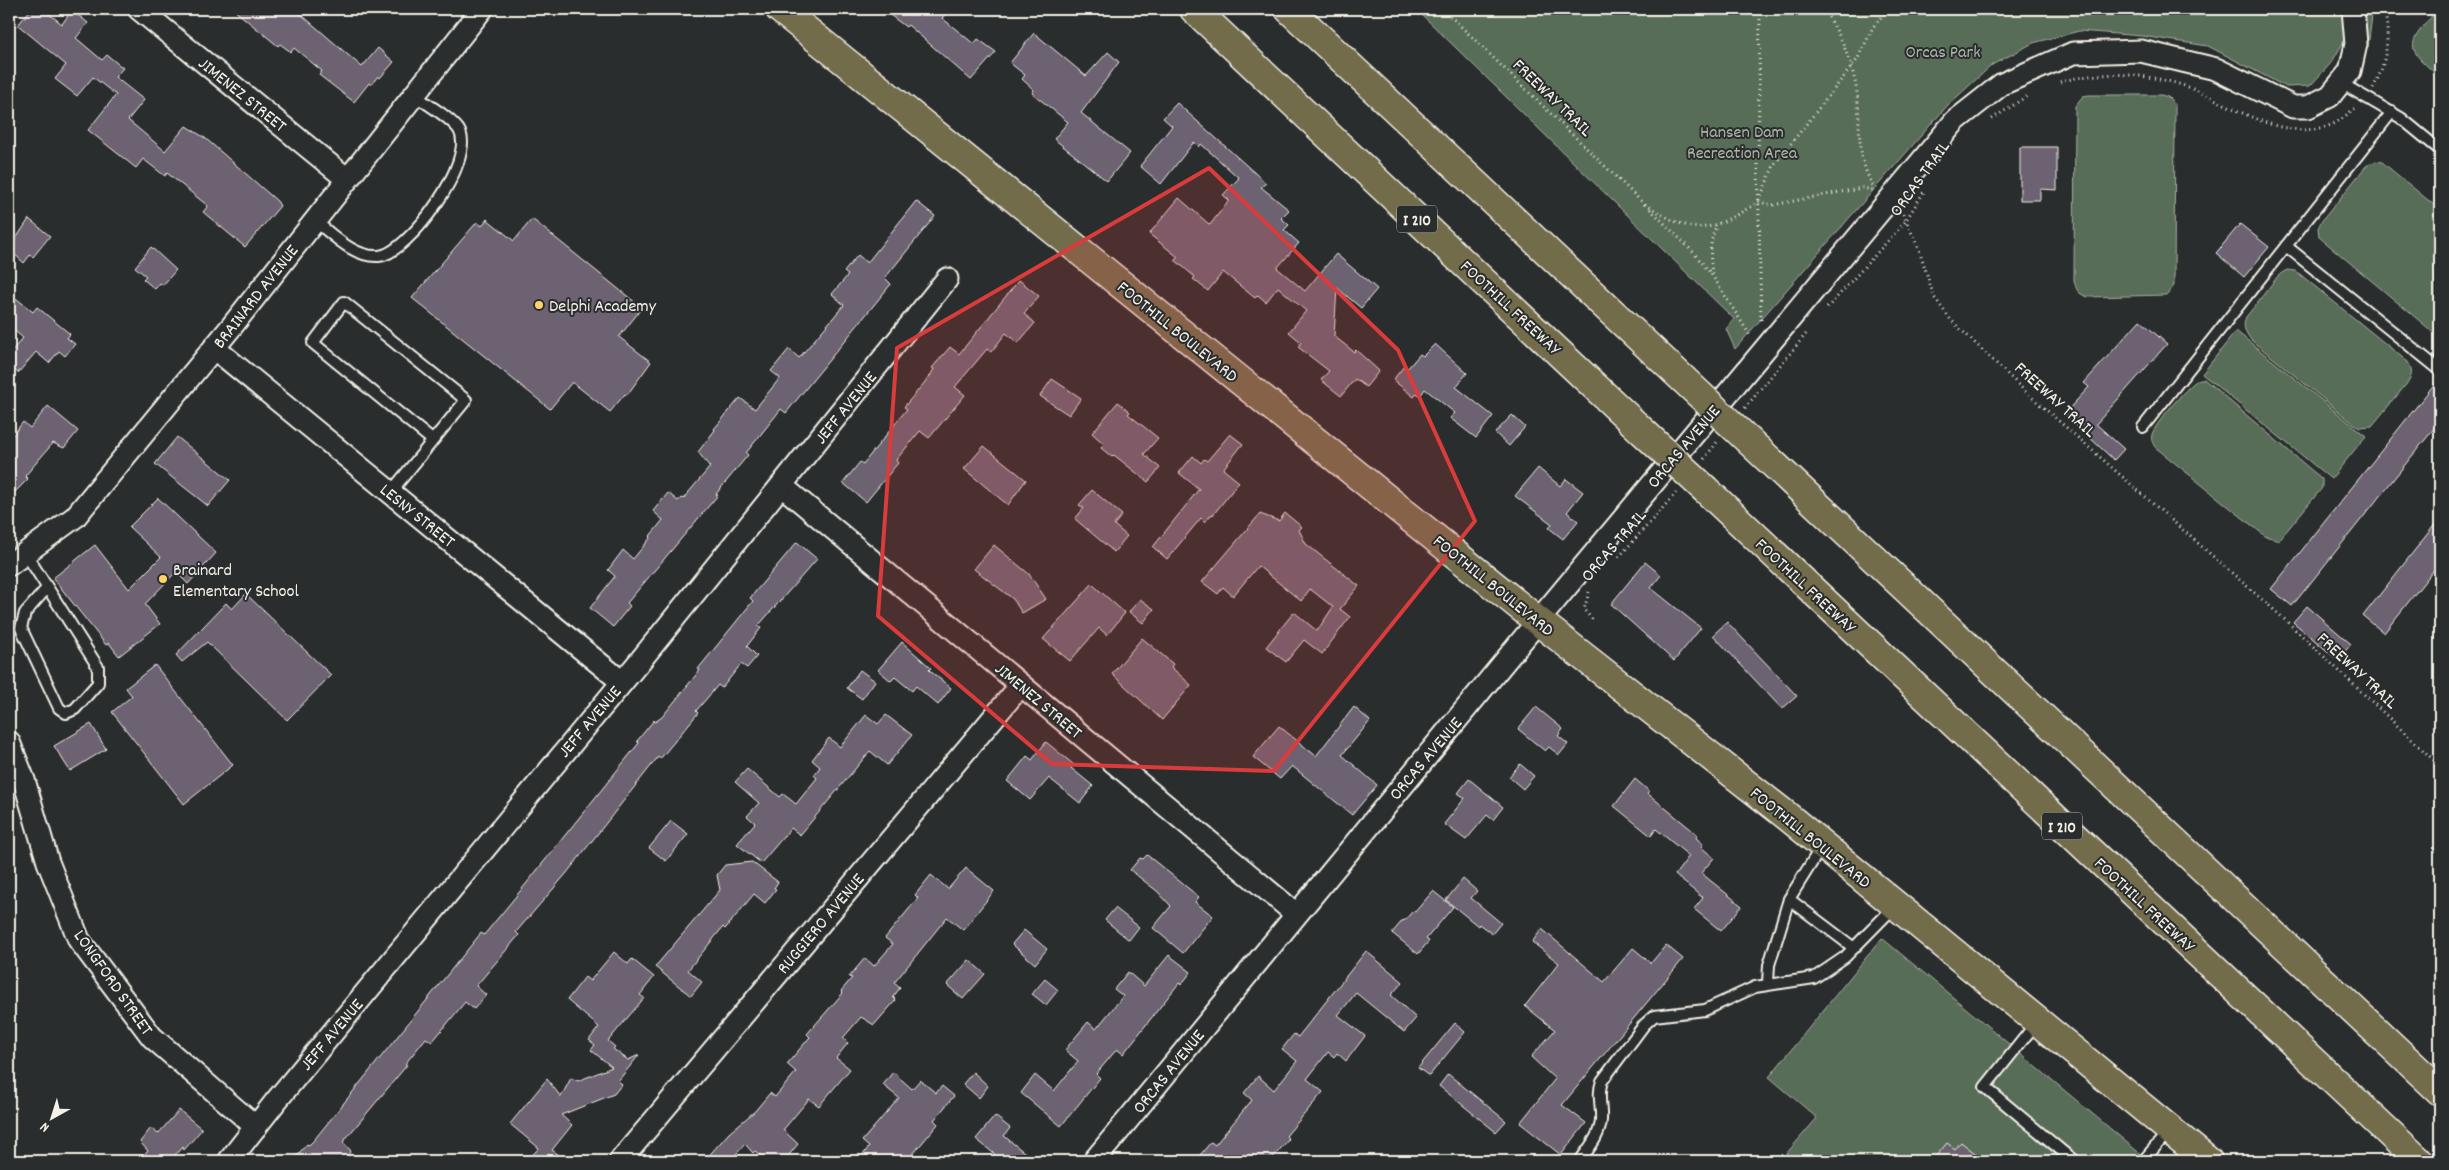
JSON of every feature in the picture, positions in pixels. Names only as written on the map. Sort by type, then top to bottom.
[{"type":"main road","name":"FOOTHILL BOULEVARD","points":[[780,9],[1538,621],[1822,845],[2208,1161]]},
{"type":"main road","name":"FOOTHILL FREEWAY","points":[[1194,9],[2419,1161]]},
{"type":"main road","points":[[1289,9],[2440,1091]]},
{"type":"street","name":"JIMENEZ STREET","points":[[139,9],[146,17],[348,179]]},
{"type":"street","name":"BRAINARD AVENUE","points":[[17,560],[76,517],[214,348],[482,9]]},
{"type":"street","name":"ORCAS AVENUE","points":[[1094,1161],[1761,353],[1882,195],[1955,121],[2002,84],[2073,53],[2141,51],[2216,69],[2292,107],[2308,107],[2330,96],[2350,71],[2356,44],[2353,9]]},
{"type":"street","name":"JEFF AVENUE","points":[[229,1161],[782,486],[947,280]]},
{"type":"street","name":"LESNY STREET","points":[[214,348],[622,682]]},
{"type":"street","name":"JIMENEZ STREET","points":[[782,486],[1296,914]]},
{"type":"street","name":"RUGGIERO AVENUE","points":[[620,1161],[1021,685]]},
{"type":"street","name":"LONGFORD STREET","points":[[9,742],[24,780],[48,862],[80,940],[152,1037],[256,1127]]},
{"type":"lane","points":[[2341,82],[2392,112],[2440,150]]},
{"type":"lane","points":[[314,220],[360,254],[379,256],[393,252],[404,242],[442,197],[457,168],[462,143],[459,131],[414,95]]},
{"type":"lane","points":[[2143,427],[2392,112]]},
{"type":"lane","points":[[2286,246],[2440,370]]},
{"type":"lane","points":[[390,493],[466,400],[344,302],[313,343],[432,440]]},
{"type":"lane","points":[[17,560],[47,588],[98,667],[98,682],[75,709],[66,713],[59,708],[22,628],[25,614],[47,588]]},
{"type":"lane","points":[[1768,984],[1769,965],[1789,899],[1822,845]]},
{"type":"lane","points":[[1789,899],[1854,948]]},
{"type":"lane","points":[[1580,1161],[1599,1130],[1601,1119],[1598,1091],[1602,1081],[1644,1025],[1654,1016],[1705,1010],[1720,1005],[1744,991],[1768,984],[1795,982],[1814,978],[1826,972],[1854,948],[1896,905]]},
{"type":"lane","points":[[2038,1022],[1985,1087],[2074,1161]]},
{"type":"lane","points":[[2143,1161],[2169,1130]]},
{"type":"path","name":"FREEWAY TRAIL","points":[[1443,9],[1694,253],[1712,275],[1761,353]]},
{"type":"path","points":[[1760,9],[1758,202],[1761,353]]},
{"type":"path","name":"FREEWAY TRAIL","points":[[1823,9],[1842,43],[1851,67],[1856,88],[1862,160],[1882,195],[1902,212],[1919,249],[1934,297],[1951,320],[2027,393],[2282,618],[2440,766]]},
{"type":"path","points":[[1758,202],[1774,165],[1851,67],[1864,49],[1873,27],[1888,9]]},
{"type":"path","points":[[2057,83],[2075,77],[2132,74],[2186,87],[2271,126],[2304,130],[2333,124],[2367,99],[2378,80],[2385,59],[2387,20],[2384,9]]},
{"type":"path","points":[[1989,121],[2030,94]]},
{"type":"path","name":"ORCAS TRAIL","points":[[1824,312],[1905,222],[1928,186]]},
{"type":"path","points":[[1758,202],[1773,205],[1862,188],[1882,195]]},
{"type":"path","name":"FREEWAY TRAIL","points":[[1645,204],[1668,220],[1698,228],[1716,226],[1758,202]]},
{"type":"path","points":[[1712,275],[1711,236],[1716,226]]},
{"type":"path","points":[[1739,415],[1807,332]]},
{"type":"path","points":[[1703,459],[1721,437]]},
{"type":"path","name":"ORCAS TRAIL","points":[[1614,563],[1679,489]]},
{"type":"path","name":"ORCAS TRAIL","points":[[1591,590],[1584,610],[1593,620]]},
{"type":"highlighted area","points":[[1209,168],[1398,350],[1475,521],[1274,771],[1052,764],[878,616],[897,348]]},
{"type":"green space","name":"Hansen Dam Recreation Area","points":[[1416,9],[2370,9],[2372,16],[2368,47],[2343,43],[2332,62],[2310,86],[2286,87],[2208,46],[2142,36],[2079,31],[2033,43],[1992,65],[1947,106],[1735,349],[1726,329],[1734,319]]},
{"type":"green space","points":[[2440,9],[2440,77],[2419,58],[2414,44],[2420,30]]},
{"type":"green space","points":[[2161,95],[2168,97],[2175,104],[2174,286],[2166,295],[2088,297],[2080,293],[2076,286],[2074,280],[2075,106],[2083,96]]},
{"type":"green space","points":[[2376,161],[2382,162],[2440,210],[2440,338],[2319,237],[2318,228],[2321,222],[2366,166]]},
{"type":"green space","points":[[2288,270],[2296,271],[2408,362],[2411,369],[2409,381],[2372,426],[2360,427],[2354,424],[2251,340],[2247,334],[2244,326],[2246,317],[2278,276]]},
{"type":"green space","points":[[2236,331],[2366,436],[2331,479],[2202,374]]},
{"type":"green space","points":[[2200,379],[2204,379],[2322,479],[2322,488],[2279,540],[2265,536],[2155,447],[2153,443],[2152,434],[2161,420],[2182,394]]},
{"type":"green space","points":[[1882,938],[2149,1161],[1780,1161],[1817,1118],[1769,1077]]},
{"type":"building","points":[[31,9],[43,9],[62,24],[72,10],[88,23],[76,38],[102,60],[107,55],[123,68],[115,77],[144,100],[128,120],[165,151],[186,126],[205,138],[277,201],[280,206],[245,247],[203,212],[208,206],[167,173],[165,176],[143,159],[136,168],[88,130],[116,95],[93,77],[77,96],[55,79],[66,65],[18,25]]},
{"type":"building","points":[[233,9],[295,9],[362,67],[378,48],[394,62],[380,78],[378,76],[371,85],[369,83],[354,102],[319,75],[322,71],[294,48],[291,52],[280,44],[278,46]]},
{"type":"building","points":[[882,9],[950,9],[942,18],[974,44],[978,39],[996,52],[971,80],[908,25],[906,27]]},
{"type":"building","points":[[1034,33],[1086,76],[1108,52],[1119,62],[1081,113],[1130,153],[1107,181],[1054,139],[1068,122],[1032,93],[1034,90],[1022,79],[1025,75],[1010,63]]},
{"type":"building","points":[[1177,103],[1266,183],[1261,187],[1289,210],[1281,218],[1289,225],[1284,230],[1299,243],[1277,268],[1305,291],[1336,254],[1377,289],[1361,308],[1337,288],[1334,336],[1354,352],[1356,350],[1379,371],[1366,387],[1355,379],[1341,396],[1321,380],[1329,371],[1298,347],[1301,342],[1289,332],[1306,311],[1278,287],[1266,302],[1258,295],[1255,298],[1223,272],[1208,291],[1193,279],[1195,277],[1175,260],[1178,257],[1149,234],[1179,198],[1210,225],[1229,200],[1223,195],[1239,178],[1201,144],[1199,147],[1194,142],[1161,184],[1140,166],[1172,126],[1163,118]]},
{"type":"building","points":[[2020,147],[2057,147],[2057,190],[2040,189],[2040,200],[2020,200]]},
{"type":"building","points":[[916,201],[935,216],[885,278],[891,284],[786,413],[781,409],[746,453],[748,455],[716,494],[718,495],[627,603],[630,606],[613,627],[590,608],[615,576],[608,570],[623,550],[633,559],[651,537],[663,520],[653,511],[668,493],[678,501],[681,498],[683,499],[710,467],[698,452],[714,429],[740,398],[755,409],[780,378],[771,371],[789,349],[799,358],[844,305],[832,294],[848,275],[844,272],[858,255],[867,263]]},
{"type":"building","points":[[29,219],[50,236],[33,257],[30,255],[24,263],[9,249]]},
{"type":"building","points":[[487,219],[514,241],[532,219],[642,308],[619,337],[651,362],[627,395],[625,394],[610,412],[572,382],[550,409],[412,298],[477,222],[482,226]]},
{"type":"building","points":[[2240,224],[2269,247],[2244,277],[2216,253]]},
{"type":"building","points":[[151,247],[176,270],[163,285],[160,283],[155,289],[143,279],[146,276],[135,267]]},
{"type":"building","points":[[1019,280],[1039,296],[1024,314],[1035,323],[1018,343],[1006,333],[991,352],[987,349],[955,387],[965,395],[929,438],[920,431],[896,460],[898,463],[866,502],[843,483],[860,462],[863,464],[907,409],[904,407],[930,376],[934,369],[932,368],[950,347],[959,354]]},
{"type":"building","points":[[17,299],[33,312],[37,307],[70,334],[67,338],[75,344],[65,356],[59,351],[49,363],[36,352],[18,373],[9,365],[9,354],[23,338],[9,326],[9,308]]},
{"type":"building","points":[[2140,320],[2167,344],[2096,424],[2124,449],[2114,460],[2064,414],[2089,387],[2084,383]]},
{"type":"building","points":[[1435,344],[1467,373],[1456,387],[1493,416],[1476,438],[1450,418],[1455,413],[1425,389],[1420,396],[1417,393],[1414,397],[1393,380],[1404,366],[1407,369],[1420,354],[1423,356]]},
{"type":"building","points":[[2440,377],[2440,421],[2292,606],[2271,589]]},
{"type":"building","points":[[1052,379],[1081,398],[1069,415],[1040,396]]},
{"type":"building","points":[[1118,402],[1130,412],[1128,414],[1158,438],[1144,454],[1160,468],[1148,482],[1114,455],[1112,457],[1101,448],[1104,444],[1092,433]]},
{"type":"building","points":[[48,406],[78,431],[64,448],[53,443],[25,476],[28,479],[9,498],[9,440],[23,422],[30,428]]},
{"type":"building","points":[[1512,415],[1525,427],[1509,446],[1495,433]]},
{"type":"building","points":[[1230,434],[1243,444],[1223,469],[1239,482],[1213,515],[1205,522],[1201,518],[1167,559],[1153,547],[1199,489],[1179,473],[1193,456],[1201,463],[1204,459],[1207,461]]},
{"type":"building","points":[[177,437],[230,480],[208,506],[155,464]]},
{"type":"building","points":[[984,446],[1026,480],[1008,505],[964,469]]},
{"type":"building","points":[[1538,468],[1560,486],[1566,479],[1583,492],[1567,512],[1578,521],[1563,539],[1549,528],[1552,524],[1515,496]]},
{"type":"building","points":[[1092,490],[1122,515],[1114,525],[1127,536],[1114,552],[1075,519],[1084,508],[1079,505]]},
{"type":"building","points":[[158,498],[216,553],[188,584],[176,572],[145,604],[160,624],[119,656],[109,643],[106,645],[53,578],[95,545],[129,589],[161,557],[129,527]]},
{"type":"building","points":[[1285,513],[1302,527],[1299,530],[1306,544],[1359,586],[1340,609],[1350,617],[1322,654],[1304,640],[1286,662],[1266,647],[1294,612],[1317,631],[1333,607],[1310,589],[1301,601],[1258,566],[1233,596],[1223,587],[1218,594],[1202,582],[1260,514],[1279,521]]},
{"type":"building","points":[[2440,518],[2440,562],[2384,633],[2363,616]]},
{"type":"building","points":[[797,542],[817,559],[758,626],[761,628],[747,646],[757,656],[747,668],[741,664],[722,688],[718,685],[696,711],[698,713],[660,759],[658,757],[566,874],[516,932],[519,935],[476,986],[486,995],[474,1009],[465,1002],[432,1042],[426,1038],[405,1064],[407,1065],[343,1142],[351,1151],[343,1161],[292,1161],[307,1144],[309,1145],[314,1140],[481,933],[484,935],[526,884],[639,743],[637,741],[654,720],[655,722],[662,717],[700,670],[698,669],[753,601],[750,598]]},
{"type":"building","points":[[994,545],[1029,574],[1046,599],[1022,613],[1013,599],[974,569]]},
{"type":"building","points":[[1645,562],[1661,575],[1651,588],[1701,628],[1674,661],[1611,604]]},
{"type":"building","points":[[1092,584],[1125,613],[1107,635],[1099,628],[1070,661],[1043,639]]},
{"type":"building","points":[[246,594],[331,675],[287,720],[207,642],[182,662],[176,655],[226,603],[232,609]]},
{"type":"building","points":[[1140,599],[1154,609],[1143,623],[1129,612]]},
{"type":"building","points":[[2307,606],[2351,644],[2338,660],[2293,622]]},
{"type":"building","points":[[1727,622],[1797,696],[1782,709],[1713,635]]},
{"type":"building","points":[[1142,638],[1173,664],[1171,667],[1191,685],[1162,720],[1112,674]]},
{"type":"building","points":[[902,642],[931,668],[929,670],[951,688],[938,705],[916,686],[912,691],[895,677],[891,681],[878,670]]},
{"type":"building","points":[[155,665],[233,765],[184,804],[112,712],[132,696],[126,688]]},
{"type":"building","points":[[860,670],[875,681],[862,699],[847,688]]},
{"type":"building","points":[[1354,707],[1370,721],[1342,755],[1377,785],[1352,815],[1292,766],[1280,779],[1253,757],[1279,726],[1316,756]]},
{"type":"building","points":[[1536,707],[1563,729],[1558,736],[1568,744],[1559,755],[1549,747],[1545,751],[1518,729]]},
{"type":"building","points":[[866,715],[878,724],[886,715],[912,735],[887,765],[870,751],[800,835],[791,828],[761,863],[737,844],[755,823],[747,816],[759,803],[735,782],[747,769],[780,797],[783,794],[796,804],[817,778],[814,775],[820,767],[812,760],[829,738],[840,747]]},
{"type":"building","points":[[91,724],[106,749],[70,771],[54,746]]},
{"type":"building","points":[[1046,742],[1073,764],[1071,768],[1093,786],[1080,803],[1049,778],[1030,800],[1007,781],[1027,756],[1032,760]]},
{"type":"building","points":[[1520,764],[1534,776],[1523,789],[1509,777]]},
{"type":"building","points":[[1469,779],[1503,807],[1493,820],[1487,815],[1466,840],[1444,824],[1465,798],[1458,793]]},
{"type":"building","points":[[1635,779],[1649,791],[1647,793],[1698,835],[1696,838],[1703,844],[1701,847],[1714,858],[1701,873],[1742,906],[1721,931],[1694,909],[1703,898],[1675,875],[1689,856],[1656,829],[1651,836],[1614,806]]},
{"type":"building","points":[[671,821],[688,834],[666,861],[649,848]]},
{"type":"building","points":[[1147,855],[1199,897],[1195,902],[1213,916],[1183,953],[1153,928],[1171,906],[1157,891],[1130,870],[1140,858],[1143,859]]},
{"type":"building","points":[[752,862],[778,882],[774,888],[776,889],[765,903],[754,894],[725,929],[723,927],[688,970],[702,982],[691,996],[655,967],[720,890],[717,875],[725,865]]},
{"type":"building","points":[[966,868],[994,891],[963,930],[947,917],[894,983],[900,988],[893,997],[896,1000],[874,1025],[861,1017],[843,1038],[848,1043],[836,1058],[850,1069],[819,1106],[809,1099],[783,1130],[798,1144],[784,1161],[768,1161],[755,1151],[753,1153],[745,1144],[730,1161],[704,1161],[729,1133],[755,1111],[770,1093],[775,1097],[796,1072],[787,1064],[810,1037],[807,1034],[843,993],[841,991],[852,978],[849,977],[865,958],[874,966],[893,944],[885,938],[918,898],[915,895],[931,875],[948,889]]},
{"type":"building","points":[[1463,879],[1477,891],[1471,898],[1501,923],[1492,934],[1479,924],[1478,926],[1446,900]]},
{"type":"building","points":[[1433,891],[1453,907],[1426,939],[1429,941],[1418,954],[1392,933],[1403,920],[1413,911],[1415,912]]},
{"type":"building","points":[[1115,908],[1139,927],[1129,940],[1105,920]]},
{"type":"building","points":[[1542,929],[1604,982],[1633,948],[1651,963],[1666,945],[1683,959],[1562,1105],[1586,1123],[1561,1155],[1520,1123],[1555,1079],[1531,1057],[1555,1030],[1525,1006],[1559,963],[1532,942]]},
{"type":"building","points":[[1024,930],[1047,949],[1035,964],[1012,944]]},
{"type":"building","points":[[1366,951],[1403,982],[1391,995],[1416,1018],[1404,1032],[1356,993],[1338,1015],[1365,1036],[1346,1061],[1337,1053],[1334,1057],[1328,1052],[1307,1079],[1323,1092],[1286,1136],[1289,1139],[1270,1161],[1257,1161],[1249,1155],[1244,1161],[1195,1161],[1211,1142],[1215,1145],[1252,1100],[1244,1093],[1258,1076],[1274,1090],[1297,1061],[1282,1049],[1294,1034],[1298,1037]]},
{"type":"building","points":[[614,952],[628,964],[632,959],[654,977],[640,995],[644,998],[608,1041],[615,1047],[613,1049],[628,1060],[639,1055],[618,1081],[622,1084],[614,1094],[561,1115],[572,1125],[552,1150],[567,1161],[527,1161],[539,1148],[510,1124],[547,1079],[561,1097],[571,1078],[578,1081],[612,1067],[591,1050],[595,1045],[589,1040],[599,1027],[567,1000],[585,977],[590,981]]},
{"type":"building","points":[[1169,955],[1191,972],[1181,985],[1179,983],[1123,1054],[1117,1049],[1096,1074],[1100,1078],[1061,1126],[1021,1093],[1035,1075],[1054,1091],[1078,1061],[1065,1050],[1088,1022],[1096,1029],[1123,996],[1114,989],[1128,972],[1144,986]]},
{"type":"building","points":[[969,960],[985,974],[963,999],[947,985]]},
{"type":"building","points":[[1045,979],[1058,990],[1046,1005],[1032,994]]},
{"type":"building","points":[[1455,1023],[1465,1032],[1429,1076],[1418,1068]]},
{"type":"building","points":[[893,1072],[912,1089],[920,1080],[936,1093],[942,1086],[954,1096],[934,1120],[938,1124],[907,1161],[858,1161],[869,1147],[862,1141],[899,1098],[883,1085]]},
{"type":"building","points":[[973,1072],[988,1086],[979,1098],[963,1084]]},
{"type":"building","points":[[1448,1074],[1506,1121],[1496,1132],[1439,1086]]},
{"type":"building","points":[[179,1110],[202,1129],[184,1150],[182,1147],[170,1161],[139,1161],[148,1151],[140,1142],[151,1128],[158,1134]]},
{"type":"building","points":[[995,1116],[1010,1128],[1004,1136],[1035,1161],[1003,1161],[976,1139]]},
{"type":"building","points":[[1961,1142],[1985,1161],[1932,1161],[1947,1143],[1955,1149]]},
{"type":"place","name":"Delphi Academy","points":[[539,305]]},
{"type":"place","name":"Brainard Elementary School","points":[[163,579]]},
{"type":"park label","name":"Orcas Park","points":[[1943,51]]}]
